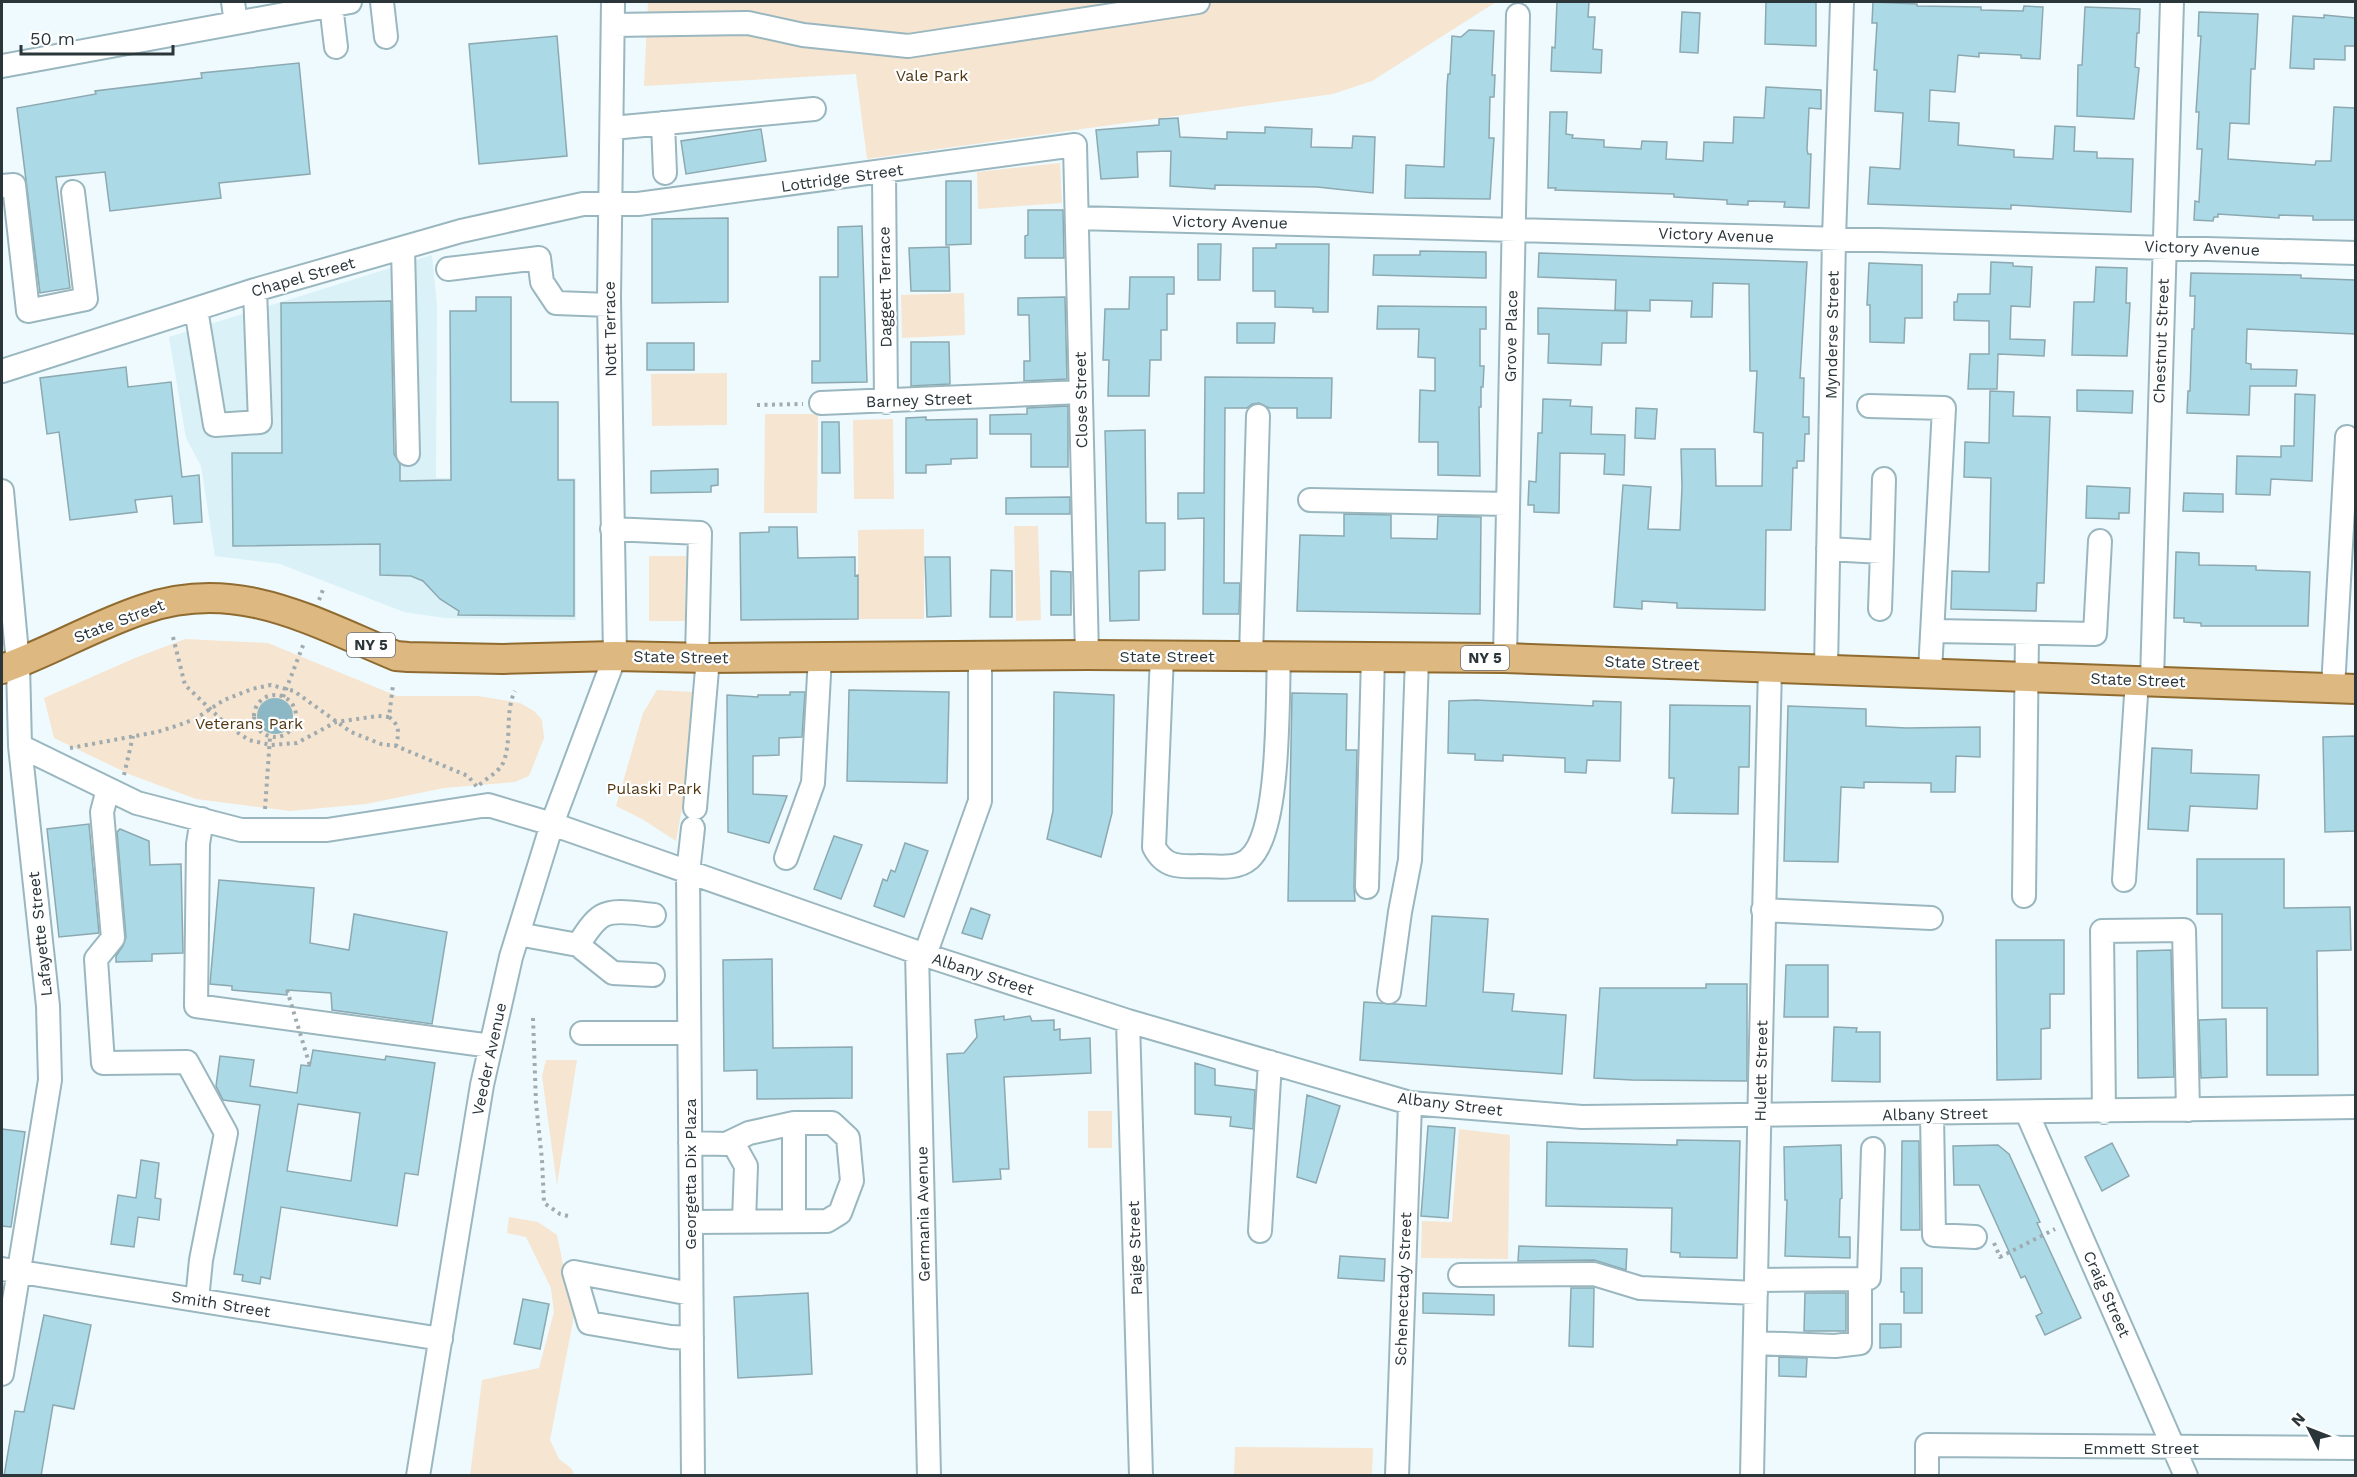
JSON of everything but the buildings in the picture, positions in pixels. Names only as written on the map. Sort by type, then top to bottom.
[{"type":"main road","name":"State Street","points":[[10,666],[135,612],[169,601],[200,596],[248,600],[278,608],[396,656],[503,659],[615,656],[1087,655],[1505,658],[2344,688]]},
{"type":"street","points":[[382,2],[386,37]]},
{"type":"street","name":"Nott Terrace","points":[[614,2],[609,305],[615,656]]},
{"type":"street","points":[[613,25],[748,23],[803,35],[908,46],[1198,2]]},
{"type":"street","name":"Mynderse Street","points":[[1827,669],[1834,238],[1842,2]]},
{"type":"street","name":"Chestnut Street","points":[[2124,880],[2145,680],[2172,2]]},
{"type":"street","points":[[2,66],[235,12],[340,3],[336,47]]},
{"type":"street","name":"Grove Place","points":[[1505,658],[1518,15]]},
{"type":"street","points":[[612,128],[813,109]]},
{"type":"street","points":[[663,123],[665,173]]},
{"type":"street","name":"Lottridge Street","points":[[609,203],[638,204],[884,173],[1075,145]]},
{"type":"street","name":"Close Street","points":[[1075,145],[1087,655]]},
{"type":"street","name":"Daggett Terrace","points":[[884,173],[886,402]]},
{"type":"street","points":[[2,186],[14,184],[27,311],[86,299],[73,192]]},
{"type":"street","name":"Chapel Street","points":[[2,370],[460,223],[583,204],[609,203]]},
{"type":"street","name":"Victory Avenue","points":[[1077,219],[2355,253]]},
{"type":"street","points":[[408,240],[408,454]]},
{"type":"street","points":[[448,269],[539,258],[542,282],[556,303],[609,305]]},
{"type":"street","points":[[196,309],[215,425],[260,422],[255,290]]},
{"type":"street","name":"Barney Street","points":[[821,403],[1081,392]]},
{"type":"street","points":[[1869,406],[1944,408],[1930,672]]},
{"type":"street","points":[[1162,656],[1154,847],[1159,857],[1170,865],[1237,866],[1249,859],[1256,849],[1266,826],[1273,795],[1265,656],[1258,416]]},
{"type":"street","points":[[2344,688],[2348,437]]},
{"type":"street","points":[[1880,609],[1884,479]]},
{"type":"street","name":"Lafayette Street","points":[[2,492],[10,666],[48,1006],[50,1080],[10,1270],[2,1374]]},
{"type":"street","points":[[1310,500],[1508,504]]},
{"type":"street","name":"Georgetta Dix Plaza","points":[[612,529],[700,533],[703,657],[694,818],[688,873],[693,1476]]},
{"type":"street","points":[[1933,631],[2095,634],[2100,541]]},
{"type":"street","points":[[1828,549],[1882,552]]},
{"type":"street","points":[[2024,896],[2027,633]]},
{"type":"street","name":"Veeder Avenue","points":[[418,1476],[480,1097],[511,957],[552,824],[615,656]]},
{"type":"street","points":[[921,953],[980,801],[980,656]]},
{"type":"street","points":[[786,858],[813,783],[820,657]]},
{"type":"street","points":[[1367,887],[1373,657]]},
{"type":"street","points":[[1389,992],[1410,860],[1417,658]]},
{"type":"street","name":"Hulett Street","points":[[1752,1476],[1770,668]]},
{"type":"street","points":[[20,746],[116,783],[136,803],[241,830],[327,830],[488,806],[552,824]]},
{"type":"street","points":[[116,783],[102,812],[112,938],[96,958],[103,1063],[187,1062],[226,1133],[201,1260],[197,1300]]},
{"type":"street","points":[[202,819],[198,844],[196,1006],[490,1046]]},
{"type":"street","name":"Albany Street","points":[[552,824],[921,953],[1128,1021],[1410,1103],[1582,1117],[2355,1107]]},
{"type":"street","points":[[1763,910],[1931,918]]},
{"type":"street","points":[[578,945],[590,927],[603,915],[621,912],[654,915]]},
{"type":"street","points":[[2104,1112],[2102,931],[2184,930],[2188,1110]]},
{"type":"street","points":[[518,934],[578,945],[613,974],[653,975]]},
{"type":"street","name":"Germania Avenue","points":[[921,953],[929,1476]]},
{"type":"street","name":"Paige Street","points":[[1128,1021],[1141,1476]]},
{"type":"street","points":[[582,1033],[689,1033]]},
{"type":"street","points":[[1260,1231],[1270,1062]]},
{"type":"street","name":"Schenectady Street","points":[[1397,1476],[1410,1103]]},
{"type":"street","name":"Craig Street","points":[[2027,1113],[2186,1476]]},
{"type":"street","points":[[1932,1114],[1934,1236],[1975,1237]]},
{"type":"street","points":[[690,1143],[726,1144],[749,1133],[794,1123],[832,1123],[848,1138],[852,1181],[840,1213],[827,1221],[691,1222]]},
{"type":"street","points":[[794,1123],[794,1221]]},
{"type":"street","points":[[732,1141],[746,1166],[744,1221]]},
{"type":"street","points":[[1460,1275],[1594,1274],[1640,1288],[1757,1287],[1869,1278],[1874,1149]]},
{"type":"street","name":"Smith Street","points":[[10,1270],[441,1340]]},
{"type":"street","points":[[691,1294],[574,1272],[589,1323],[671,1337],[692,1338]]},
{"type":"street","points":[[1755,1343],[1835,1346],[1860,1343],[1860,1279]]},
{"type":"street","name":"Emmett Street","points":[[1927,1476],[1927,1445],[2355,1448]]},
{"type":"path","points":[[757,405],[821,403]]},
{"type":"path","points":[[173,637],[185,685],[229,727],[249,740],[271,746],[297,743],[336,722],[378,716],[389,717],[396,723],[399,731],[396,746]]},
{"type":"path","points":[[283,697],[304,642]]},
{"type":"path","points":[[67,749],[179,725],[195,719],[224,700],[252,689],[271,685],[286,688],[351,732],[381,744],[396,746],[468,776],[477,787],[502,765],[508,735],[511,699],[516,691]]},
{"type":"path","points":[[389,717],[393,685]]},
{"type":"path","points":[[269,696],[283,697],[293,706],[296,719],[290,731],[284,735],[270,737],[259,730],[255,724],[255,710],[263,699],[269,696]]},
{"type":"path","points":[[116,783],[133,736]]},
{"type":"path","points":[[265,813],[270,737]]},
{"type":"path","points":[[287,990],[310,1066]]},
{"type":"path","points":[[532,1018],[544,1203],[560,1214],[568,1216]]},
{"type":"path","points":[[1975,1237],[1990,1234],[2000,1257],[2074,1219]]},
{"type":"shaded area","points":[[432,255],[437,306],[436,478],[576,478],[576,620],[445,618],[404,612],[280,564],[215,556],[201,466],[186,438],[169,337]]},
{"type":"green space","name":"Vale Park","points":[[648,2],[1496,2],[1372,81],[1333,94],[867,159],[856,74],[644,86]]},
{"type":"green space","points":[[1060,163],[1062,203],[978,209],[977,172]]},
{"type":"green space","points":[[964,293],[965,335],[902,338],[901,295]]},
{"type":"green space","points":[[727,373],[727,425],[652,426],[651,374]]},
{"type":"green space","points":[[765,414],[818,414],[817,513],[764,513]]},
{"type":"green space","points":[[893,419],[894,499],[854,499],[853,420]]},
{"type":"green space","points":[[1014,526],[1038,526],[1041,620],[1016,621]]},
{"type":"green space","points":[[924,529],[924,619],[858,619],[858,530]]},
{"type":"green space","points":[[649,556],[686,556],[685,621],[649,621]]},
{"type":"green space","name":"Veterans Park","points":[[185,639],[268,643],[397,696],[478,696],[520,703],[534,711],[542,720],[544,738],[529,776],[515,782],[444,788],[366,804],[290,811],[196,799],[131,775],[54,738],[44,698]]},
{"type":"green space","name":"Pulaski Park","points":[[657,690],[693,692],[690,765],[676,841],[642,819],[616,806],[643,713]]},
{"type":"green space","points":[[546,1060],[577,1060],[557,1185],[542,1076]]},
{"type":"green space","points":[[1088,1111],[1112,1111],[1112,1148],[1088,1148]]},
{"type":"green space","points":[[1459,1129],[1510,1135],[1508,1259],[1421,1258],[1422,1221],[1452,1222]]},
{"type":"green space","points":[[509,1217],[538,1222],[557,1235],[574,1316],[550,1440],[559,1459],[572,1469],[574,1475],[470,1476],[482,1380],[539,1368],[554,1312],[551,1288],[526,1237],[507,1233]]},
{"type":"green space","points":[[1235,1447],[1373,1448],[1372,1475],[1234,1475]]},
{"type":"water","points":[[275,698],[288,703],[293,716],[288,729],[275,734],[262,729],[257,716],[262,703]]}]
